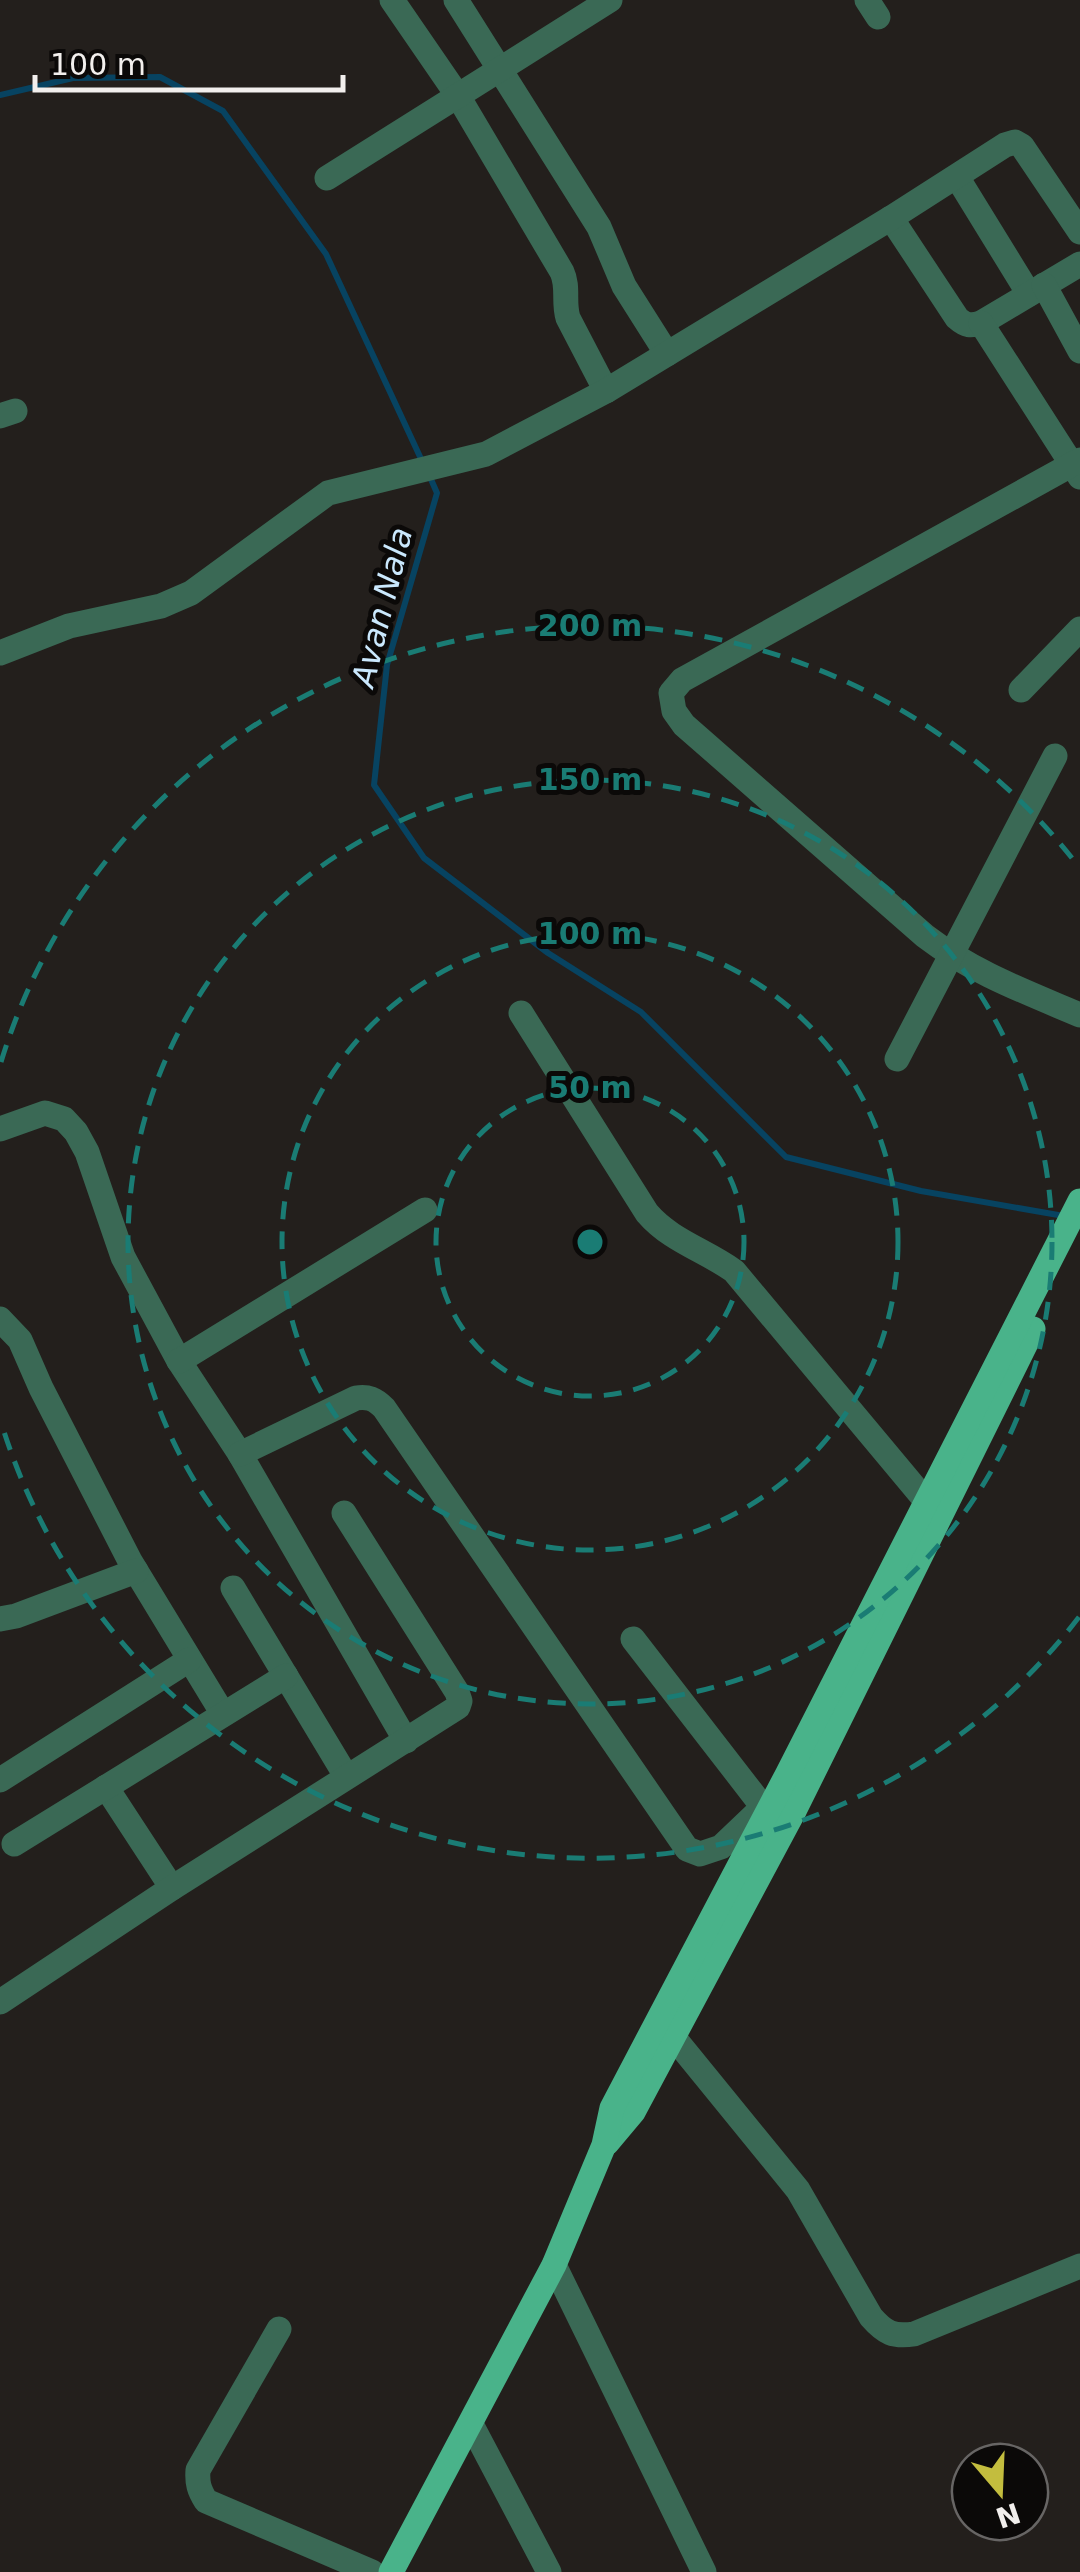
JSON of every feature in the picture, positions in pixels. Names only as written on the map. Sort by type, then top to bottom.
[{"type":"main road","points":[[772,1815],[1046,1284],[1080,1201]]},
{"type":"main road","points":[[392,2572],[554,2265],[604,2145],[634,2112],[666,2027],[926,1501],[1046,1284],[1080,1235]]},
{"type":"street","points":[[392,0],[458,96],[562,272],[567,287],[568,318],[606,390]]},
{"type":"street","points":[[456,0],[599,227],[624,286],[667,354]]},
{"type":"street","points":[[327,178],[610,0]]},
{"type":"street","points":[[0,653],[87,620],[176,601],[328,493],[486,454],[667,354],[1005,145],[1015,142],[1029,154],[1080,232]]},
{"type":"street","points":[[957,177],[1080,351]]},
{"type":"street","points":[[891,218],[958,318],[970,326],[1080,264]]},
{"type":"street","points":[[981,323],[1077,467],[682,680],[670,693],[674,711],[684,726],[925,936],[987,975],[1080,1015]]},
{"type":"street","points":[[1021,690],[1080,629]]},
{"type":"street","points":[[898,1059],[1055,756]]},
{"type":"street","points":[[521,1013],[647,1213],[670,1235],[734,1271],[926,1501]]},
{"type":"street","points":[[0,1130],[45,1113],[64,1119],[76,1132],[87,1152],[122,1257],[179,1361],[240,1454],[406,1741]]},
{"type":"street","points":[[179,1361],[425,1210]]},
{"type":"street","points":[[0,1319],[20,1340],[136,1572],[223,1714]]},
{"type":"street","points":[[240,1454],[356,1398],[375,1400],[687,1849],[700,1854],[722,1846],[772,1815],[633,1638]]},
{"type":"street","points":[[0,2002],[458,1707],[458,1692],[344,1514]]},
{"type":"street","points":[[0,1619],[136,1572]]},
{"type":"street","points":[[233,1588],[346,1776]]},
{"type":"street","points":[[0,1780],[189,1660]]},
{"type":"street","points":[[14,1844],[286,1676]]},
{"type":"street","points":[[106,1787],[172,1888]]},
{"type":"street","points":[[666,2027],[798,2190],[870,2317],[883,2330],[897,2336],[914,2334],[1080,2266]]},
{"type":"street","points":[[554,2265],[704,2572]]},
{"type":"street","points":[[279,2329],[198,2470],[199,2491],[206,2502],[372,2572]]},
{"type":"street","points":[[471,2424],[549,2572]]},
{"type":"waterway","name":"Avan Nala","points":[[0,95],[73,78],[160,77],[223,111],[326,254],[422,461]]},
{"type":"waterway","name":"Avan Nala","points":[[430,477],[437,493],[387,665],[374,785],[424,858],[548,953],[641,1012],[786,1157],[921,1191],[1064,1216]]}]
